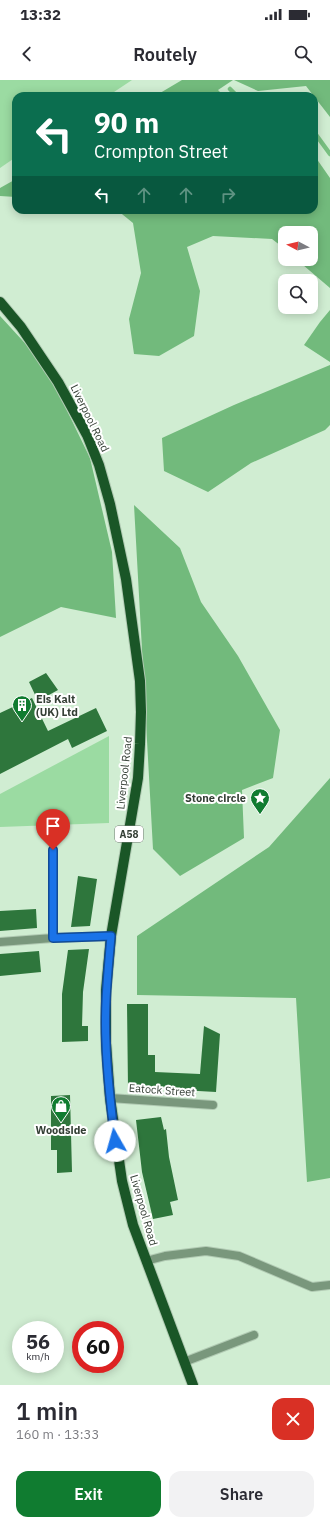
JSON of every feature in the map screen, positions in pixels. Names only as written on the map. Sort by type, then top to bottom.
[{"type":"main road","name":"Liverpool Road","points":[[0,302],[21,327],[54,375],[87,435],[100,465],[125,572],[140,681],[141,712],[138,778],[111,936],[106,990],[106,1043],[110,1098],[122,1181],[133,1225],[194,1385]]},
{"type":"street","points":[[53,850],[53,938]]},
{"type":"street","points":[[0,942],[111,936]]},
{"type":"street","name":"Eatock Street","points":[[110,1098],[213,1105]]},
{"type":"street","points":[[146,1260],[206,1250],[239,1256],[312,1286],[330,1285]]},
{"type":"street","points":[[184,1362],[254,1335]]},
{"type":"green space","points":[[0,80],[132,80],[114,92],[12,92],[12,160],[0,168]]},
{"type":"green space","points":[[182,80],[233,80],[218,90],[220,92],[162,92]]},
{"type":"green space","points":[[234,80],[330,80],[330,117],[318,102],[318,92],[311,92],[306,86],[258,91]]},
{"type":"green space","points":[[318,161],[330,178],[330,288],[318,278],[318,274],[314,274],[304,266],[318,266],[318,226],[278,226],[278,244],[272,239],[213,236],[187,247],[200,291],[194,336],[159,356],[134,354],[129,319],[141,273],[133,223],[122,214],[318,214]]},
{"type":"green space","points":[[12,181],[12,197],[0,196],[0,188]]},
{"type":"green space","points":[[330,310],[330,362],[304,345]]},
{"type":"green space","points":[[0,316],[45,365],[90,458],[112,552],[116,618],[61,607],[0,637]]},
{"type":"green space","points":[[330,365],[330,425],[325,430],[251,463],[208,492],[164,471],[162,438],[234,405]]},
{"type":"green space","points":[[134,505],[180,548],[201,602],[238,656],[280,730],[273,778],[242,790],[244,838],[180,876],[153,849]]},
{"type":"green space","points":[[109,736],[109,823],[0,827],[0,794]]},
{"type":"green space","points":[[330,778],[330,1178],[307,1182],[296,998],[137,995],[137,936],[269,847]]},
{"type":"building","points":[[46,673],[58,690],[38,701],[29,682]]},
{"type":"building","name":"Eis Kalt (UK) Ltd","points":[[32,698],[48,731],[96,708],[107,731],[72,748],[68,739],[0,774],[0,713]]},
{"type":"building","points":[[78,876],[97,879],[90,926],[71,927]]},
{"type":"building","points":[[36,909],[37,928],[0,931],[0,911]]},
{"type":"building","points":[[89,949],[83,992],[82,1026],[88,1026],[88,1041],[62,1042],[62,994],[68,950]]},
{"type":"building","points":[[39,951],[41,972],[0,976],[0,954]]},
{"type":"building","points":[[127,1004],[148,1004],[148,1055],[155,1055],[155,1072],[200,1074],[204,1026],[220,1034],[216,1092],[128,1087]]},
{"type":"building","name":"Woodside","points":[[70,1095],[72,1172],[57,1173],[57,1150],[51,1150],[51,1096]]},
{"type":"building","points":[[161,1117],[164,1130],[166,1129],[169,1157],[178,1200],[170,1202],[173,1215],[153,1219],[142,1172],[136,1120]]},
{"type":"waterway","points":[[230,89],[233,92]]},
{"type":"waterway","points":[[318,138],[330,154]]},
{"type":"place","name":"Eis Kalt (UK) Ltd","points":[[22,722]]},
{"type":"place","name":"Stone circle","points":[[260,815]]},
{"type":"place","name":"Woodside","points":[[61,1123]]},
{"type":"route","points":[[53,850],[53,938],[111,936],[106,990],[106,1043],[115,1141]]}]
